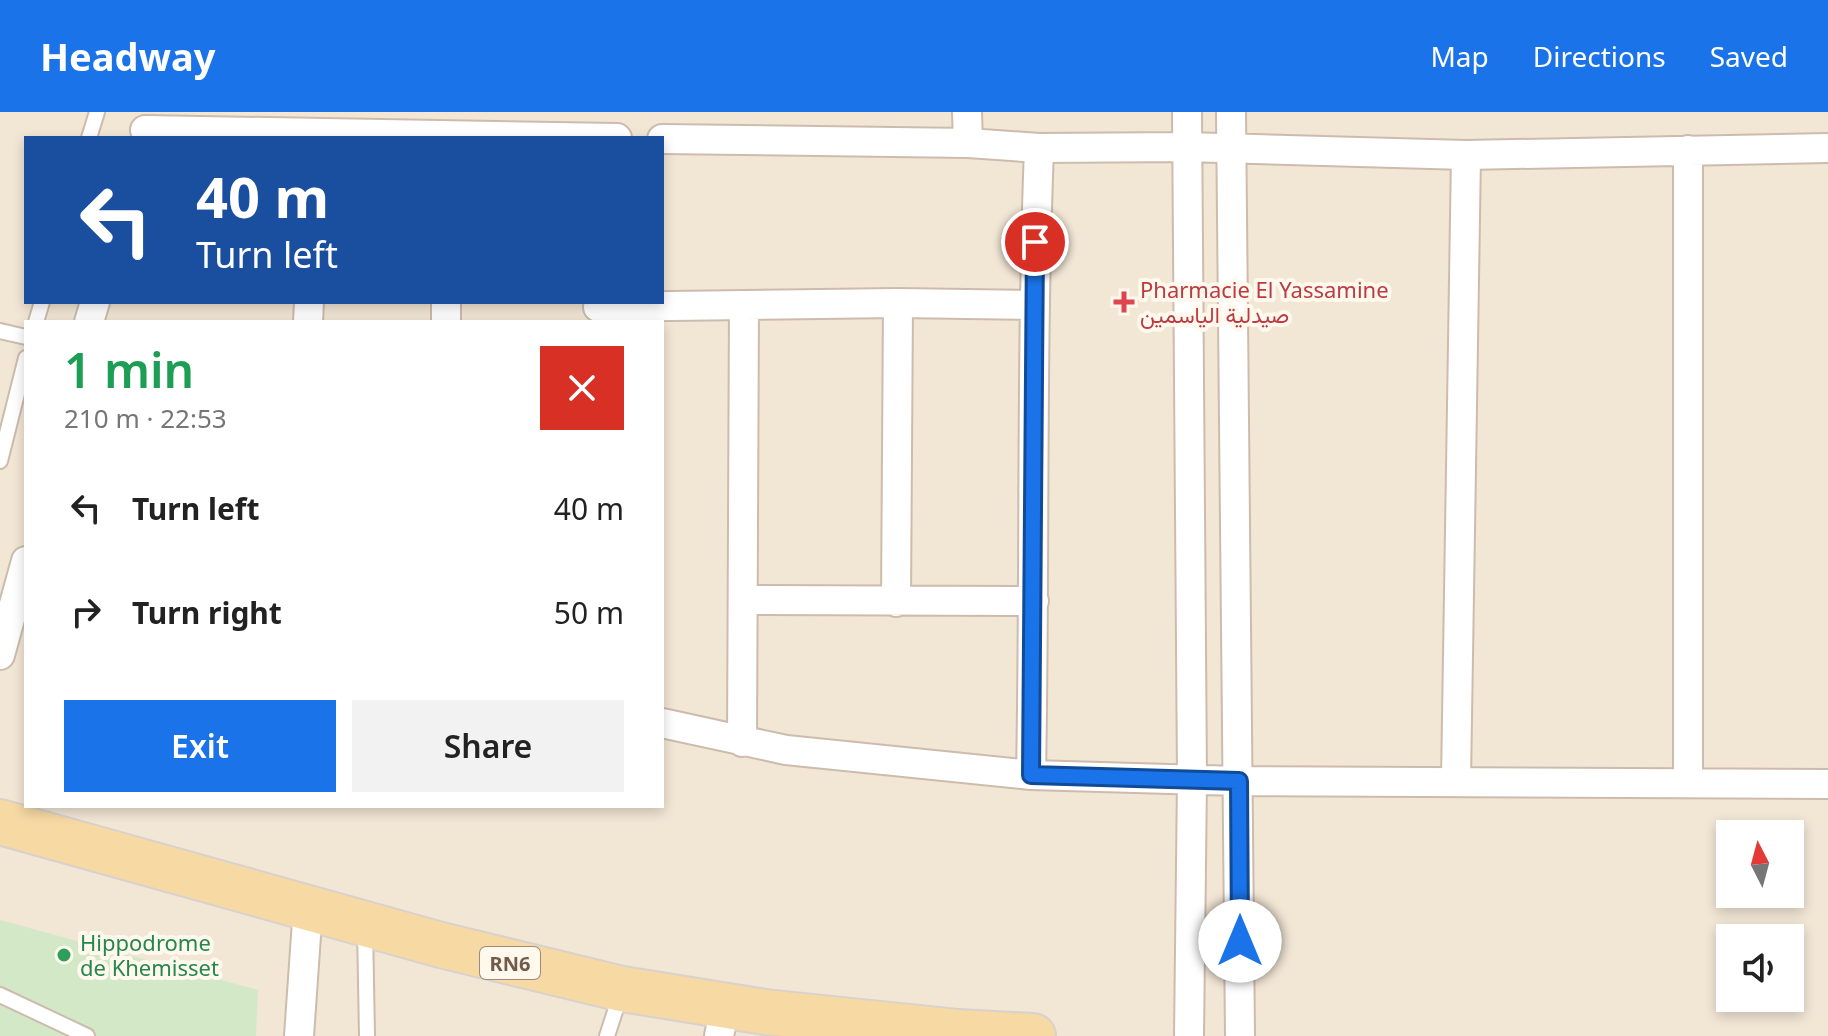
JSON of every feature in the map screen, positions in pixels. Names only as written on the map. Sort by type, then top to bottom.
[{"type":"main road","name":"RN6","points":[[0,822],[471,953],[622,989],[722,1021],[1033,1036]]},
{"type":"street","points":[[551,136],[552,112]]},
{"type":"street","points":[[967,112],[968,143]]},
{"type":"street","points":[[1187,112],[1192,779],[1189,1036]]},
{"type":"street","points":[[1231,112],[1240,1036]]},
{"type":"street","points":[[146,127],[330,123],[438,136]]},
{"type":"street","points":[[664,139],[968,143],[1039,148],[1186,147],[1466,155],[1828,148]]},
{"type":"street","points":[[1031,775],[1033,305],[1039,148]]},
{"type":"street","points":[[1688,150],[1688,782]]},
{"type":"street","points":[[1456,781],[1466,155]]},
{"type":"street","points":[[598,310],[898,303],[1033,305]]},
{"type":"street","points":[[896,602],[898,303]]},
{"type":"street","points":[[742,742],[744,305]]},
{"type":"street","points":[[0,655],[24,571]]},
{"type":"street","points":[[744,600],[1034,601]]},
{"type":"street","points":[[664,723],[786,750],[1031,775],[1239,781],[1828,784]]},
{"type":"street","points":[[299,1036],[308,907]]},
{"type":"lane","points":[[90,136],[97,112]]},
{"type":"lane","points":[[0,331],[24,337]]},
{"type":"lane","points":[[0,461],[24,366]]},
{"type":"lane","points":[[365,924],[367,1036]]},
{"type":"lane","points":[[607,1036],[622,989]]},
{"type":"lane","points":[[0,995],[87,1036]]},
{"type":"shaded area","points":[[0,112],[1828,112],[1828,1036],[0,1036]]},
{"type":"green space","name":"Hippodrome de Khemisset","points":[[0,920],[258,990],[256,1036],[0,1036]]},
{"type":"place","name":"Pharmacie El Yassamine صيدلية الياسمين","points":[[1124,302]]},
{"type":"place","name":"Hippodrome de Khemisset","points":[[64,955]]},
{"type":"route","points":[[1035,242],[1031,775],[1239,781],[1240,941]]}]
